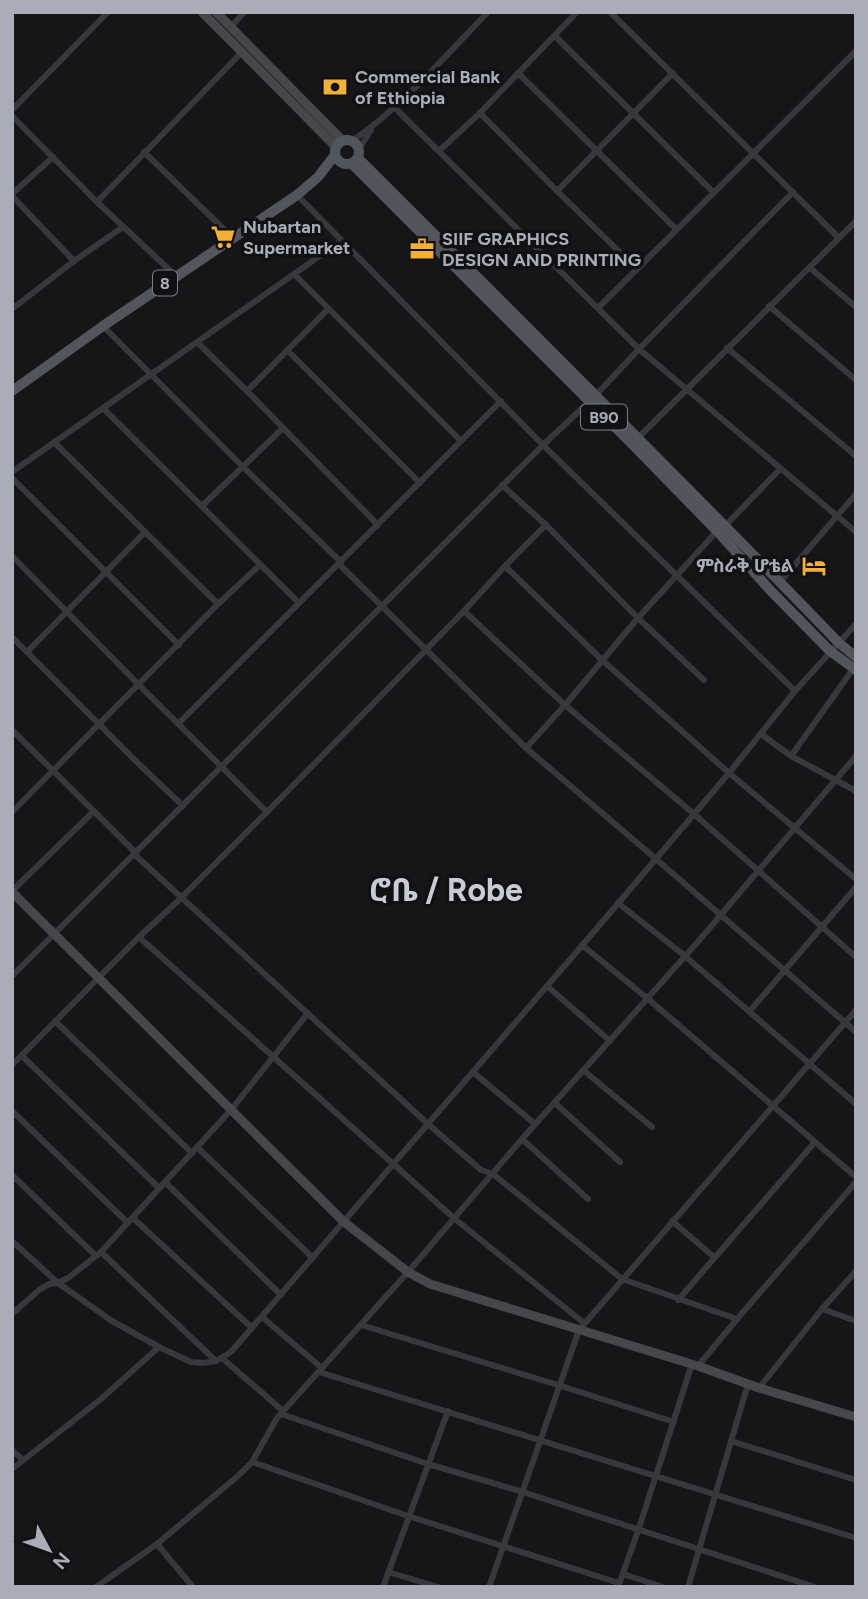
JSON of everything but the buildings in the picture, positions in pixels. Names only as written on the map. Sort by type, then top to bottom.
[{"type":"main road","name":"8","points":[[12,391],[297,195],[347,152]]},
{"type":"main road","name":"B90","points":[[347,152],[721,529],[780,582],[856,657]]},
{"type":"main road","name":"B90","points":[[592,399],[639,437],[721,529],[770,590],[830,651],[854,670]]},
{"type":"street","points":[[12,110],[108,12]]},
{"type":"street","points":[[202,12],[347,152]]},
{"type":"street","points":[[216,12],[347,152]]},
{"type":"street","points":[[231,27],[244,12]]},
{"type":"street","points":[[347,152],[488,12]]},
{"type":"street","points":[[439,151],[480,113],[577,12]]},
{"type":"street","points":[[610,12],[839,238]]},
{"type":"street","points":[[555,36],[713,192]]},
{"type":"street","points":[[598,308],[856,51]]},
{"type":"street","points":[[97,202],[242,52]]},
{"type":"street","points":[[557,191],[673,73]]},
{"type":"street","points":[[518,74],[676,229]]},
{"type":"street","points":[[394,107],[639,349],[856,532]]},
{"type":"street","points":[[480,113],[636,268]]},
{"type":"street","points":[[12,116],[97,202],[176,276]]},
{"type":"street","points":[[144,152],[234,239]]},
{"type":"street","points":[[53,157],[12,195],[74,261]]},
{"type":"street","points":[[12,976],[542,444],[592,399],[793,192]]},
{"type":"street","points":[[297,195],[542,444],[795,691]]},
{"type":"street","points":[[639,437],[856,221]]},
{"type":"street","points":[[12,309],[123,227]]},
{"type":"street","points":[[849,228],[856,233]]},
{"type":"street","points":[[12,471],[341,241]]},
{"type":"street","points":[[810,268],[856,307]]},
{"type":"street","points":[[294,274],[461,441]]},
{"type":"street","points":[[769,306],[856,380]]},
{"type":"street","points":[[247,391],[328,309]]},
{"type":"street","points":[[103,326],[526,748],[856,1032]]},
{"type":"street","points":[[197,342],[378,525]]},
{"type":"street","points":[[727,348],[856,456]]},
{"type":"street","points":[[288,350],[420,483]]},
{"type":"street","points":[[178,724],[502,401]]},
{"type":"street","points":[[103,408],[299,603]]},
{"type":"street","points":[[202,506],[284,428]]},
{"type":"street","points":[[54,442],[218,604]]},
{"type":"street","points":[[526,748],[676,575],[780,469]]},
{"type":"street","points":[[12,478],[179,645]]},
{"type":"street","points":[[502,485],[704,680]]},
{"type":"street","points":[[780,582],[856,494]]},
{"type":"street","points":[[12,1065],[182,897],[546,525]]},
{"type":"street","points":[[28,651],[145,532]]},
{"type":"street","points":[[12,556],[267,811]]},
{"type":"street","points":[[13,811],[260,565]]},
{"type":"street","points":[[505,566],[602,660],[729,773],[856,879]]},
{"type":"street","points":[[464,611],[565,705],[856,957]]},
{"type":"street","points":[[12,1241],[58,1283],[112,1321],[159,1347],[191,1362],[203,1363],[219,1359],[231,1352],[656,859],[795,691],[856,624]]},
{"type":"street","points":[[12,637],[183,806]]},
{"type":"street","points":[[792,756],[854,670]]},
{"type":"street","points":[[12,730],[135,853],[481,1170],[493,1174],[622,1279],[737,1319]]},
{"type":"street","points":[[761,734],[792,756],[856,791]]},
{"type":"street","points":[[96,1587],[157,1544],[252,1462],[282,1413],[685,957],[856,756]]},
{"type":"street","points":[[94,811],[12,891],[344,1222],[408,1272],[430,1284],[581,1326],[759,1388],[856,1417]]},
{"type":"street","points":[[749,1012],[856,887]]},
{"type":"street","points":[[618,903],[856,1104]]},
{"type":"street","points":[[139,937],[393,1165],[581,1326]]},
{"type":"street","points":[[252,1462],[619,1585],[695,1365],[856,1180],[648,998],[582,945]]},
{"type":"street","points":[[547,986],[610,1041]]},
{"type":"street","points":[[489,1587],[581,1326],[856,1010]]},
{"type":"street","points":[[12,1314],[39,1290],[68,1278],[98,1254],[231,1110],[308,1013]]},
{"type":"street","points":[[55,1021],[313,1258]]},
{"type":"street","points":[[22,1056],[159,1188]]},
{"type":"street","points":[[583,1070],[652,1128]]},
{"type":"street","points":[[473,1072],[535,1124]]},
{"type":"street","points":[[555,1103],[620,1162]]},
{"type":"street","points":[[12,1111],[130,1221],[252,1328]]},
{"type":"street","points":[[522,1139],[588,1199]]},
{"type":"street","points":[[678,1300],[815,1142]]},
{"type":"street","points":[[12,1175],[98,1254],[282,1413],[428,1464],[523,1492],[814,1587]]},
{"type":"street","points":[[165,1182],[281,1295]]},
{"type":"street","points":[[672,1221],[714,1257]]},
{"type":"street","points":[[759,1388],[856,1271]]},
{"type":"street","points":[[822,1309],[856,1321]]},
{"type":"street","points":[[262,1317],[321,1370],[856,1538]]},
{"type":"street","points":[[361,1325],[674,1422]]},
{"type":"street","points":[[12,1469],[101,1399],[159,1347]]},
{"type":"street","points":[[688,1587],[748,1384]]},
{"type":"street","points":[[383,1587],[448,1411]]},
{"type":"street","points":[[731,1441],[856,1480]]},
{"type":"street","points":[[12,1450],[23,1460]]},
{"type":"street","points":[[157,1544],[193,1587]]},
{"type":"street","points":[[388,1572],[438,1587]]},
{"type":"street","points":[[622,1574],[663,1587]]},
{"type":"place","name":"Commercial Bank of Ethiopia","points":[[335,87]]},
{"type":"place","name":"Nubartan Supermarket","points":[[223,237]]},
{"type":"place","name":"SIIF GRAPHICS DESIGN AND PRINTING","points":[[422,249]]},
{"type":"place","name":"ምስራቅ ሆቴል","points":[[814,566]]},
{"type":"district","name":"ሮቤ / Robe","points":[[446,890]]}]
